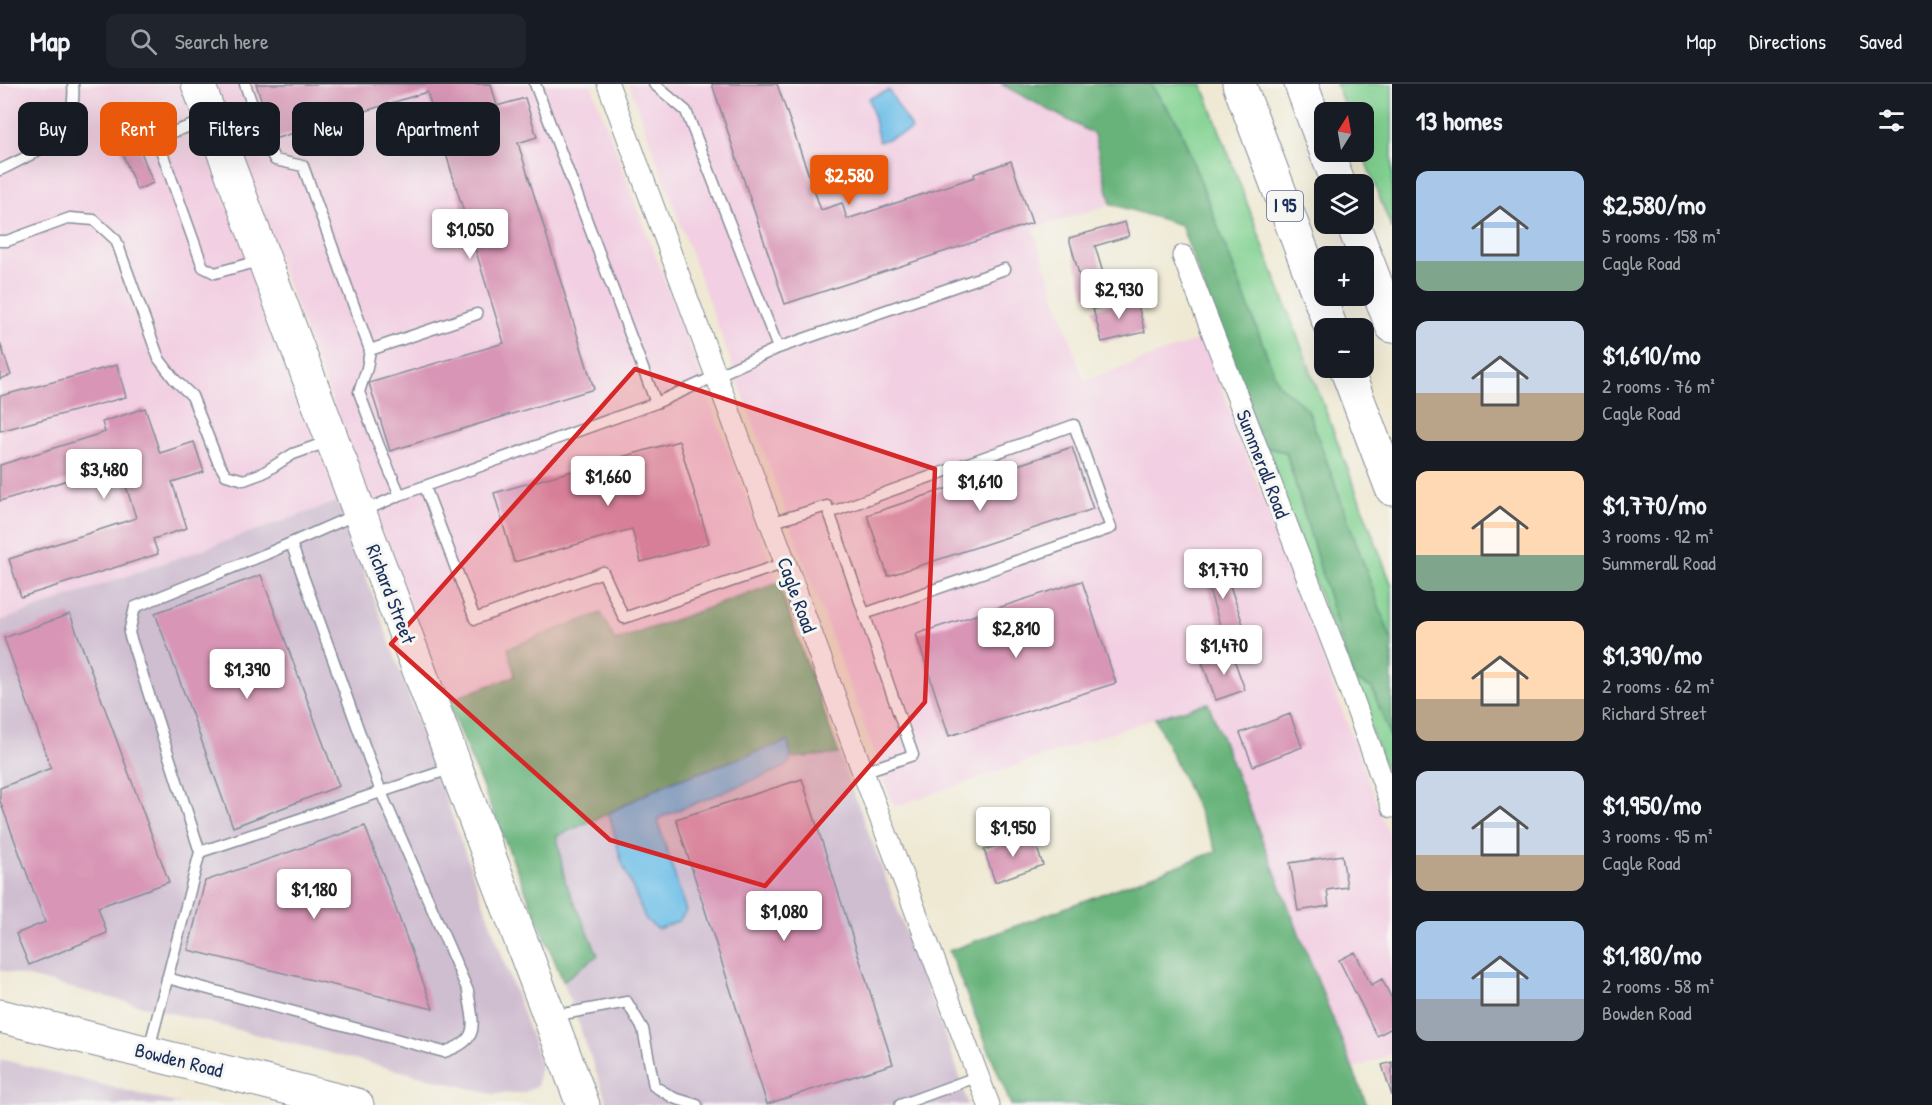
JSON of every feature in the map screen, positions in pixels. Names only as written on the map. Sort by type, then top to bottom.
[{"type":"main road","name":"Richard Street","points":[[198,84],[205,102]]},
{"type":"main road","name":"I 95","points":[[1239,84],[1327,318]]},
{"type":"main road","points":[[1301,84],[1314,119]]},
{"type":"main road","name":"Richard Street","points":[[226,156],[583,1105]]},
{"type":"main road","points":[[1357,234],[1392,326]]},
{"type":"main road","points":[[1350,378],[1392,489]]},
{"type":"main road","name":"Bowden Road","points":[[0,1016],[148,1052],[324,1101],[357,1105]]},
{"type":"street","name":"Cagle Road","points":[[608,84],[989,1105]]},
{"type":"street","name":"Summerall Road","points":[[1183,256],[1338,657],[1392,807]]},
{"type":"lane","points":[[0,170],[41,150],[58,136],[69,119],[75,97],[73,84]]},
{"type":"lane","points":[[245,84],[265,142],[275,160],[303,166],[370,350],[359,392],[400,495]]},
{"type":"lane","points":[[535,84],[656,403]]},
{"type":"lane","points":[[654,84],[686,111],[778,348]]},
{"type":"lane","points":[[189,127],[164,135],[160,147],[203,267],[215,273],[265,259]]},
{"type":"lane","points":[[0,241],[7,242],[70,218],[94,220],[116,240],[159,359],[192,396],[218,462],[226,475],[244,480],[263,473],[293,454],[334,439]]},
{"type":"lane","points":[[148,1052],[200,852],[129,633],[135,606],[291,543],[400,495],[656,403],[778,348],[1005,269]]},
{"type":"lane","points":[[370,350],[477,314]]},
{"type":"lane","points":[[829,513],[1074,425],[1111,528],[864,614]]},
{"type":"lane","points":[[424,487],[475,619],[603,572],[624,618],[785,563]]},
{"type":"lane","points":[[770,523],[827,506],[913,755],[863,772]]},
{"type":"lane","points":[[167,978],[444,1052],[461,1047],[472,1035],[468,991],[381,792],[291,543]]},
{"type":"lane","points":[[200,852],[456,767]]},
{"type":"lane","points":[[550,1016],[627,1002],[643,1029],[654,1086],[674,1098],[697,1105]]},
{"type":"lane","points":[[900,1105],[979,1076]]},
{"type":"highlighted area","points":[[635,369],[935,469],[925,702],[765,886],[610,840],[391,644]]},
{"type":"shaded area","points":[[0,84],[181,84],[189,105],[189,156],[208,156],[339,501],[0,621]]},
{"type":"shaded area","points":[[211,84],[591,84],[778,583],[614,642],[601,613],[508,648],[516,676],[447,701],[239,156],[280,156],[280,102],[218,102]]},
{"type":"shaded area","points":[[629,84],[1001,84],[1094,134],[1111,204],[1033,229],[1084,381],[1203,338],[1392,844],[1392,1054],[1353,1069],[1207,703],[1155,718],[894,807]]},
{"type":"shaded area","points":[[339,501],[541,1064],[537,1086],[523,1093],[492,1094],[0,970],[0,621]]},
{"type":"shaded area","points":[[839,754],[957,1068],[968,1105],[608,1105],[563,981],[598,955],[565,881],[557,836],[609,813],[621,860],[658,823],[661,817],[786,767],[791,758]]},
{"type":"shaded area","points":[[0,1059],[183,1105],[0,1105]]},
{"type":"green space","points":[[1001,84],[1150,84],[1178,123],[1278,384],[1308,410],[1392,642],[1392,741],[1372,688],[1353,679],[1286,452],[1263,447],[1181,225],[1111,204],[1094,134]]},
{"type":"green space","points":[[1150,84],[1202,84],[1392,586],[1392,642],[1308,410],[1278,384],[1178,123]]},
{"type":"green space","points":[[1336,84],[1392,84],[1392,230],[1374,183],[1374,174],[1370,174],[1366,162],[1374,162],[1374,102],[1343,102]]},
{"type":"green space","points":[[1263,447],[1286,452],[1353,678],[1372,688],[1392,741],[1392,785]]},
{"type":"green space","points":[[778,583],[839,754],[791,758],[788,742],[664,785],[557,836],[565,881],[598,955],[563,981],[447,701],[515,676],[508,648],[601,613],[615,641]]},
{"type":"green space","points":[[1208,703],[1367,1105],[1011,1105],[949,951],[1217,851],[1155,718]]},
{"type":"water","points":[[889,90],[912,130],[879,142],[869,98]]},
{"type":"water","points":[[788,741],[791,758],[786,767],[661,817],[658,823],[686,911],[679,921],[658,929],[646,920],[621,860],[609,813],[664,785]]},
{"type":"building","points":[[256,84],[491,84],[496,102],[430,102],[427,92],[394,102],[376,102],[376,108],[364,111],[364,102],[292,102],[292,133],[280,137],[280,102],[262,102]]},
{"type":"building","points":[[712,84],[777,84],[821,210],[842,203],[847,219],[975,177],[974,174],[1011,161],[1032,223],[785,304]]},
{"type":"building","points":[[525,98],[537,137],[518,143],[594,389],[390,451],[369,383],[504,343],[447,156],[500,156],[500,105]]},
{"type":"building","points":[[124,156],[143,156],[153,183],[137,190]]},
{"type":"building","points":[[1125,222],[1129,236],[1095,246],[1108,290],[1085,296],[1069,238]]},
{"type":"building","points":[[1136,298],[1145,332],[1102,342],[1093,309]]},
{"type":"building","points":[[0,343],[11,375],[0,379]]},
{"type":"building","points":[[117,365],[126,397],[0,431],[0,396]]},
{"type":"building","points":[[145,408],[160,453],[194,442],[204,472],[172,482],[187,528],[153,539],[158,554],[21,597],[9,559],[136,518],[119,464],[0,501],[0,465],[105,432],[102,422]]},
{"type":"building","points":[[679,441],[709,543],[641,562],[632,529],[514,562],[494,493]]},
{"type":"building","points":[[1072,447],[1093,509],[888,576],[867,515]]},
{"type":"building","points":[[1224,568],[1243,624],[1222,631],[1204,574]]},
{"type":"building","points":[[261,575],[339,786],[233,827],[155,613]]},
{"type":"building","points":[[1082,581],[1116,683],[949,736],[916,634]]},
{"type":"building","points":[[70,614],[169,882],[98,907],[107,933],[29,965],[16,934],[45,922],[0,801],[0,788],[51,768],[4,638]]},
{"type":"building","points":[[1231,651],[1245,690],[1216,700],[1202,662]]},
{"type":"building","points":[[1290,714],[1302,747],[1253,766],[1240,733]]},
{"type":"building","points":[[802,779],[893,1064],[767,1104],[676,819]]},
{"type":"building","points":[[365,826],[433,1009],[188,950],[205,881]]},
{"type":"building","points":[[1032,834],[1043,865],[995,882],[984,850]]},
{"type":"building","points":[[1342,855],[1347,887],[1327,890],[1329,906],[1298,911],[1290,863]]},
{"type":"building","points":[[1355,952],[1371,985],[1382,979],[1392,999],[1392,1028],[1377,1036],[1339,960]]},
{"type":"building","points":[[1392,1062],[1392,1096],[1382,1065]]}]
